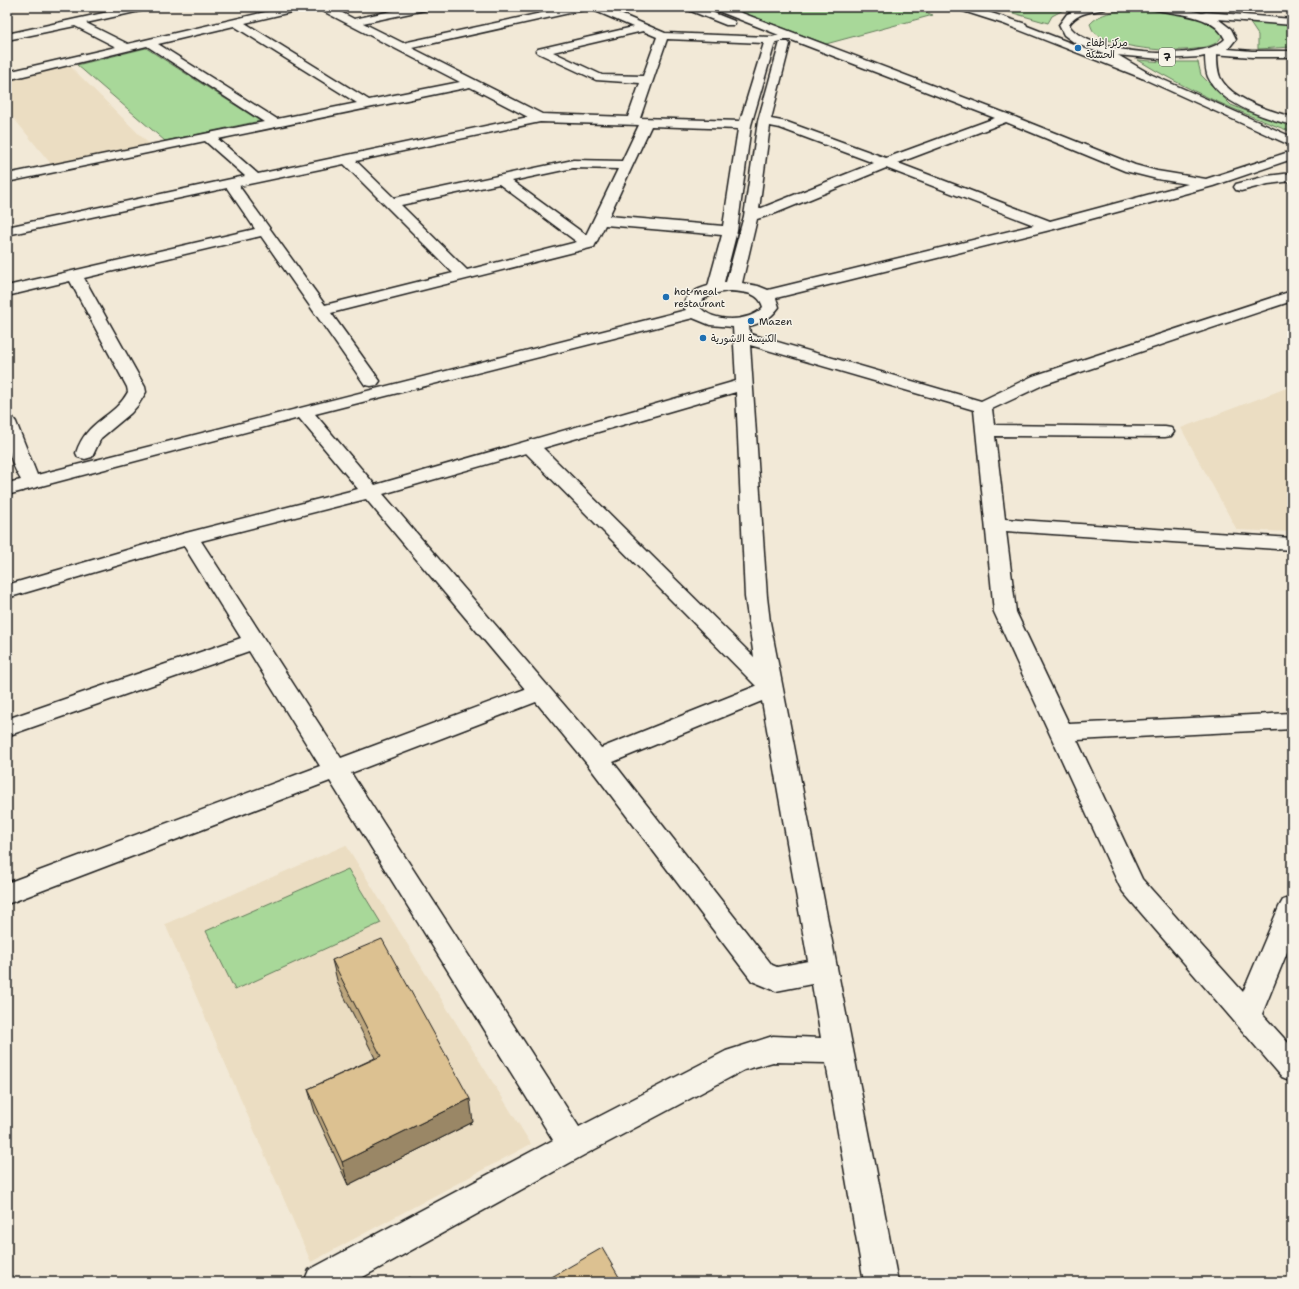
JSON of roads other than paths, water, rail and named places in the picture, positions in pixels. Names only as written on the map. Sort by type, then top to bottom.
[{"type":"main road","points":[[97,7],[110,15]]},
{"type":"main road","points":[[7,37],[145,7]]},
{"type":"main road","points":[[7,76],[300,7]]},
{"type":"main road","points":[[323,7],[540,118]]},
{"type":"main road","points":[[353,22],[425,7]]},
{"type":"main road","points":[[401,46],[583,7]]},
{"type":"main road","points":[[595,7],[663,36],[787,39]]},
{"type":"main road","points":[[690,7],[787,39],[1130,168],[1165,176],[1208,183]]},
{"type":"main road","points":[[717,7],[787,39],[1000,120],[1169,194]]},
{"type":"main road","name":"7","points":[[960,7],[1009,23],[1081,41],[1099,48],[1121,52],[1157,56],[1192,56],[1213,52],[1292,54]]},
{"type":"main road","name":"7","points":[[1081,41],[1068,33],[1064,24],[1068,17],[1081,11],[1101,7]]},
{"type":"main road","name":"7","points":[[1156,7],[1192,13],[1292,22]]},
{"type":"main road","name":"7","points":[[1192,13],[1222,25],[1230,32],[1231,39],[1229,43],[1213,52]]},
{"type":"main road","points":[[76,22],[126,48]]},
{"type":"main road","points":[[235,22],[367,104]]},
{"type":"main road","points":[[1009,23],[1146,76],[1292,142]]},
{"type":"main road","points":[[643,28],[542,51],[600,78],[647,80]]},
{"type":"main road","points":[[633,121],[663,36]]},
{"type":"main road","points":[[733,286],[751,216],[764,121],[787,39]]},
{"type":"main road","points":[[714,288],[730,231],[745,125],[768,46],[787,39]]},
{"type":"main road","points":[[149,43],[274,123]]},
{"type":"main road","points":[[1099,48],[1146,76]]},
{"type":"main road","points":[[1213,52],[1215,79],[1223,89],[1237,99],[1257,109],[1292,121]]},
{"type":"main road","points":[[7,178],[472,83]]},
{"type":"main road","points":[[7,231],[540,118],[745,125]]},
{"type":"main road","points":[[751,216],[771,210],[886,163],[1000,120]]},
{"type":"main road","points":[[589,244],[647,121]]},
{"type":"main road","points":[[764,121],[783,125],[1049,226]]},
{"type":"main road","points":[[1248,123],[1257,129],[1269,146],[1270,155],[1267,164]]},
{"type":"main road","points":[[208,137],[255,178]]},
{"type":"main road","points":[[768,301],[1169,194],[1208,183],[1292,155]]},
{"type":"main road","points":[[347,158],[464,276]]},
{"type":"main road","points":[[392,203],[573,164],[626,165]]},
{"type":"main road","points":[[694,307],[699,294],[714,288],[733,286],[751,289],[768,301],[1267,180],[1292,177]]},
{"type":"main road","points":[[502,180],[589,244]]},
{"type":"main road","points":[[230,183],[371,382]]},
{"type":"main road","points":[[600,220],[730,231]]},
{"type":"main road","points":[[7,290],[264,231]]},
{"type":"main road","points":[[321,312],[589,244]]},
{"type":"main road","points":[[75,275],[136,387],[137,392],[131,404],[125,410],[106,423],[90,438],[86,445],[85,453]]},
{"type":"main road","points":[[694,307],[710,320],[730,323],[742,330],[983,407],[1038,380],[1292,296]]},
{"type":"main road","points":[[742,330],[769,311],[768,301]]},
{"type":"main road","points":[[7,489],[29,477],[85,453],[371,382],[694,307]]},
{"type":"main road","points":[[7,476],[29,477],[303,412],[694,307]]},
{"type":"main road","points":[[742,330],[756,598],[881,1282]]},
{"type":"main road","points":[[7,592],[189,538],[371,492],[745,384]]},
{"type":"main road","points":[[983,407],[1005,612],[1132,886],[1292,1068]]},
{"type":"main road","points":[[303,412],[597,759],[762,973],[776,979],[823,970]]},
{"type":"main road","points":[[7,422],[29,477]]},
{"type":"main road","points":[[985,430],[1165,432]]},
{"type":"main road","points":[[530,446],[772,688]]},
{"type":"main road","points":[[995,524],[1292,544]]},
{"type":"main road","points":[[189,538],[573,1145]]},
{"type":"main road","points":[[7,728],[254,641]]},
{"type":"main road","points":[[597,759],[772,688]]},
{"type":"main road","points":[[7,894],[540,692]]},
{"type":"main road","points":[[1061,733],[1292,721]]},
{"type":"main road","points":[[1247,1016],[1292,907]]},
{"type":"main road","points":[[322,1282],[573,1145],[736,1060],[773,1050],[838,1051]]},
{"type":"place","name":"مركز إطفاء الحسكة","points":[[1078,48]]},
{"type":"place","name":"hot meal restaurant","points":[[666,297]]},
{"type":"place","name":"Mazen","points":[[751,321]]},
{"type":"place","name":"الكنيسة الاشورية","points":[[703,338]]}]
